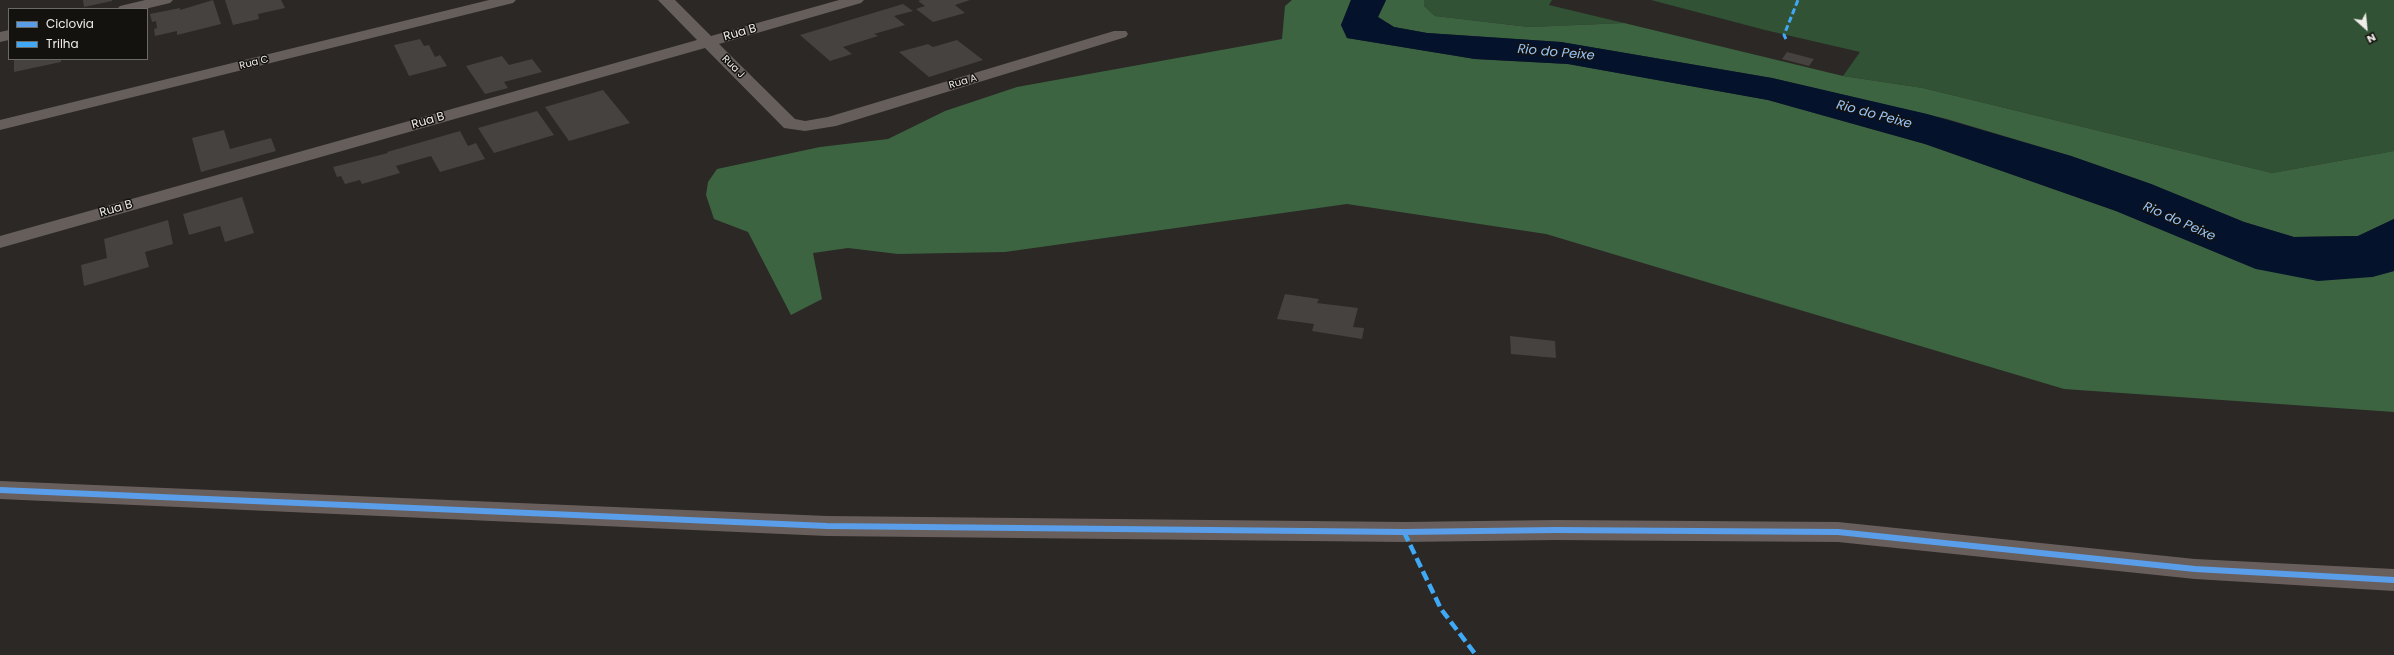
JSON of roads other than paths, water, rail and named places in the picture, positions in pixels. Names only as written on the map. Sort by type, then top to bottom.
[{"type":"street","points":[[129,8],[165,0]]},
{"type":"street","name":"Rua C","points":[[0,126],[508,0]]},
{"type":"street","name":"Rua J","points":[[666,0],[790,124],[805,126]]},
{"type":"street","name":"Rua B","points":[[0,242],[856,0]]},
{"type":"street","name":"Rua A","points":[[805,126],[830,122],[1120,34]]},
{"type":"street","points":[[0,490],[827,526],[1396,532],[1556,530],[1838,532],[2195,569],[2394,580]]},
{"type":"water","name":"Rio do Peixe","points":[[1351,0],[1386,0],[1378,17],[1394,27],[1427,33],[1561,42],[1772,78],[1927,114],[2071,156],[2151,184],[2244,222],[2294,237],[2358,236],[2394,219],[2394,271],[2372,277],[2318,281],[2256,269],[2116,211],[1925,144],[1768,100],[1568,64],[1475,59],[1347,38],[1341,25]]}]
